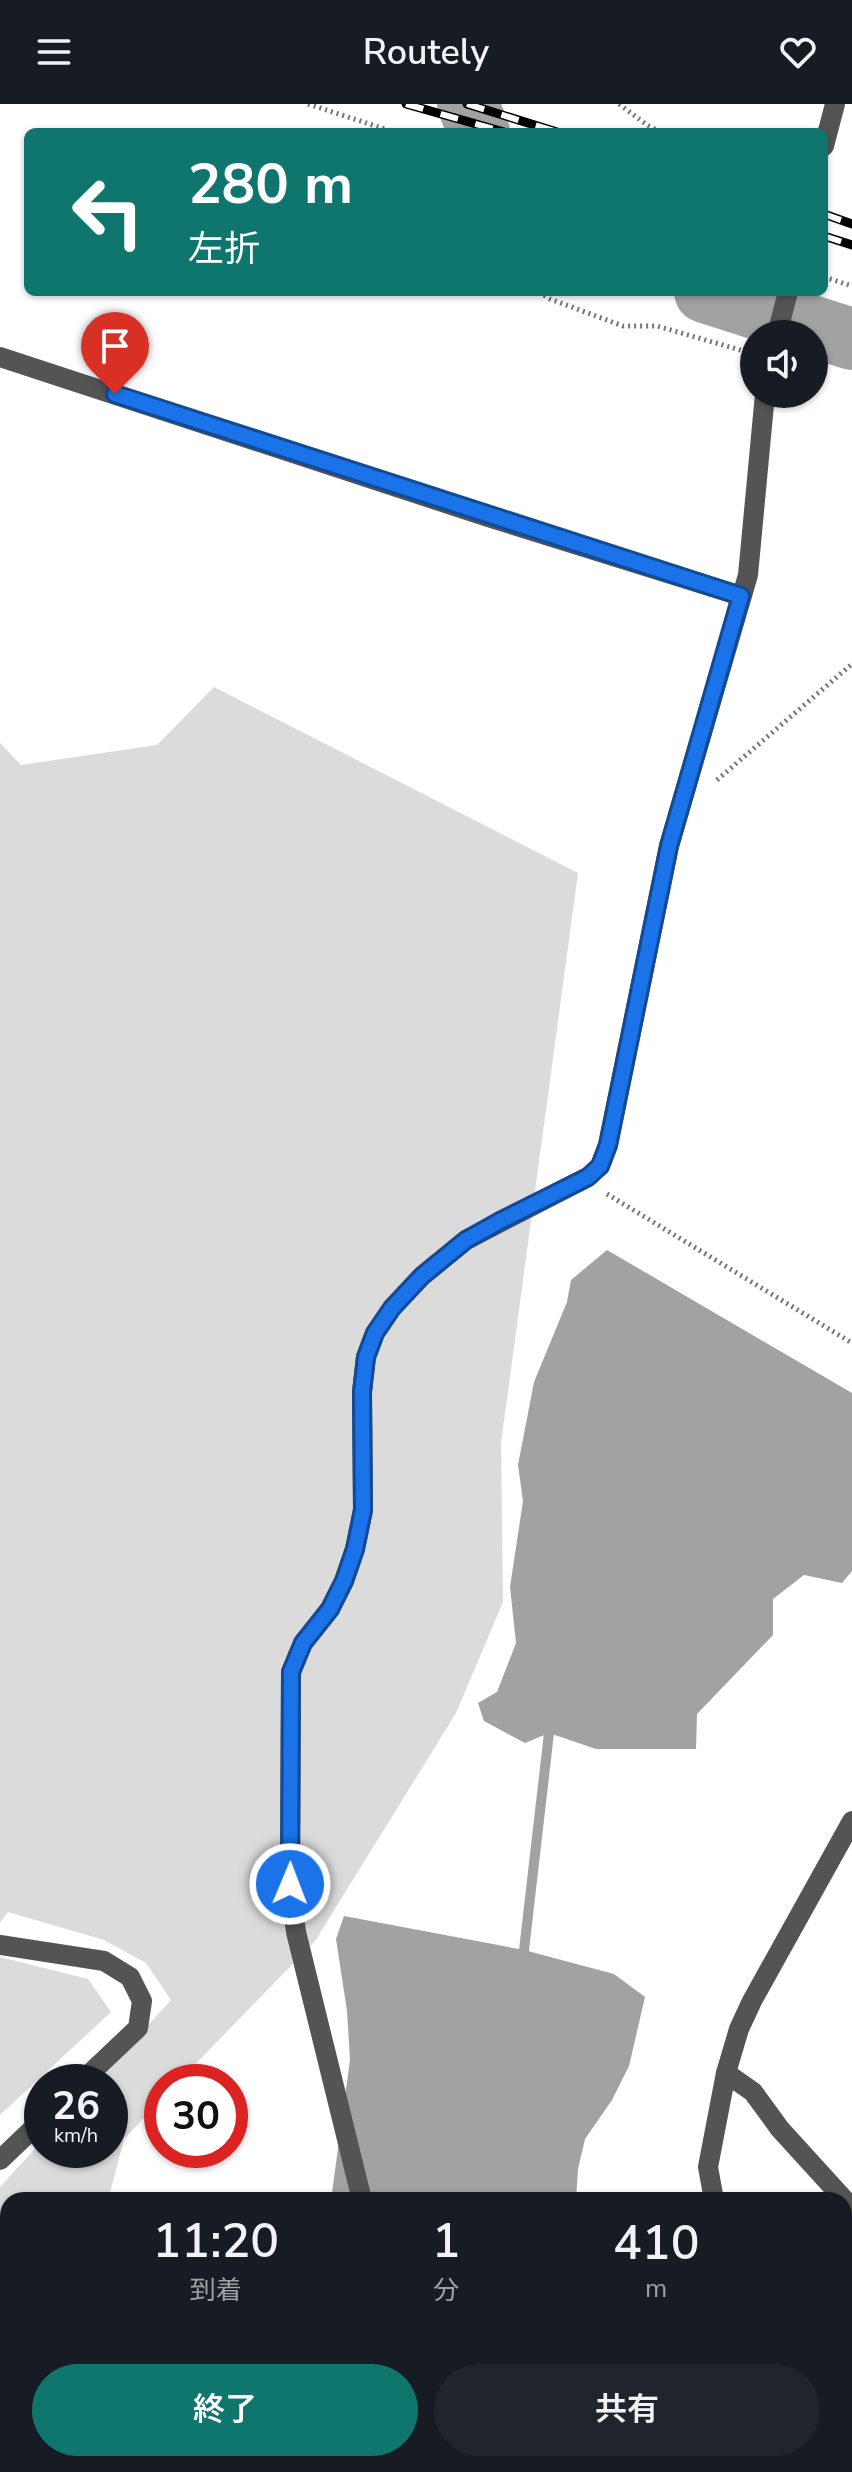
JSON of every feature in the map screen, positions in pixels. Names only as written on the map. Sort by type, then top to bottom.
[{"type":"street","points":[[828,131],[835,104]]},
{"type":"street","points":[[781,320],[787,296]]},
{"type":"street","points":[[0,357],[488,517],[741,596]]},
{"type":"street","points":[[360,2192],[296,1932],[290,1884],[291,1672],[303,1643],[330,1609],[355,1549],[363,1510],[362,1392],[366,1357],[375,1333],[392,1308],[422,1276],[466,1240],[588,1177],[600,1166],[608,1145],[669,846],[748,575],[764,408]]},
{"type":"street","points":[[713,2192],[708,2167],[726,2073],[739,2029],[852,1821]]},
{"type":"street","points":[[0,1945],[104,1961],[130,1977],[142,2001],[138,2028],[100,2064]]},
{"type":"street","points":[[726,2073],[753,2092],[780,2129],[837,2192]]},
{"type":"street","points":[[0,2160],[24,2137]]},
{"type":"path","points":[[308,104],[382,128]]},
{"type":"path","points":[[619,104],[653,128]]},
{"type":"path","points":[[828,278],[852,286]]},
{"type":"path","points":[[545,296],[623,326],[657,326],[740,350]]},
{"type":"path","points":[[687,782],[707,787],[728,772],[852,664]]},
{"type":"path","points":[[588,1177],[596,1188],[852,1343]]},
{"type":"shaded area","points":[[214,687],[578,873],[501,1443],[503,1602],[456,1713],[315,1941],[195,2064],[144,2064],[144,2118],[128,2135],[128,2064],[112,2064],[171,2000],[146,1963],[104,1940],[8,1912],[0,1923],[0,743],[21,765],[157,745]]},
{"type":"shaded area","points":[[607,1250],[852,1393],[852,1571],[842,1583],[804,1575],[773,1599],[773,1635],[697,1714],[696,1749],[596,1749],[549,1733],[525,1743],[484,1721],[478,1703],[497,1692],[516,1643],[510,1587],[523,1501],[518,1465],[534,1382],[567,1302],[571,1280]]},
{"type":"shaded area","points":[[344,1916],[524,1950],[614,1974],[645,1997],[629,2066],[612,2100],[585,2139],[577,2192],[332,2192],[350,2060],[347,2011],[336,1939]]},
{"type":"shaded area","points":[[0,1957],[88,1979],[111,2012],[55,2064],[24,2064],[24,2093],[0,2115]]},
{"type":"shaded area","points":[[24,2161],[24,2168],[116,2168],[110,2192],[0,2192],[0,2187]]},
{"type":"waterway","points":[[468,104],[477,128]]},
{"type":"waterway","points":[[718,296],[852,339]]},
{"type":"waterway","points":[[526,1963],[524,1950],[549,1733],[554,1721]]},
{"type":"railway","points":[[406,104],[490,128]]},
{"type":"railway","points":[[467,104],[544,128]]},
{"type":"railway","points":[[828,215],[852,224]]},
{"type":"railway","points":[[828,237],[852,245]]},
{"type":"route","points":[[115,394],[488,517],[741,596],[669,846],[608,1145],[600,1166],[588,1177],[466,1240],[422,1276],[392,1308],[375,1333],[366,1357],[362,1392],[363,1510],[355,1549],[330,1609],[303,1643],[291,1672],[290,1884]]}]
